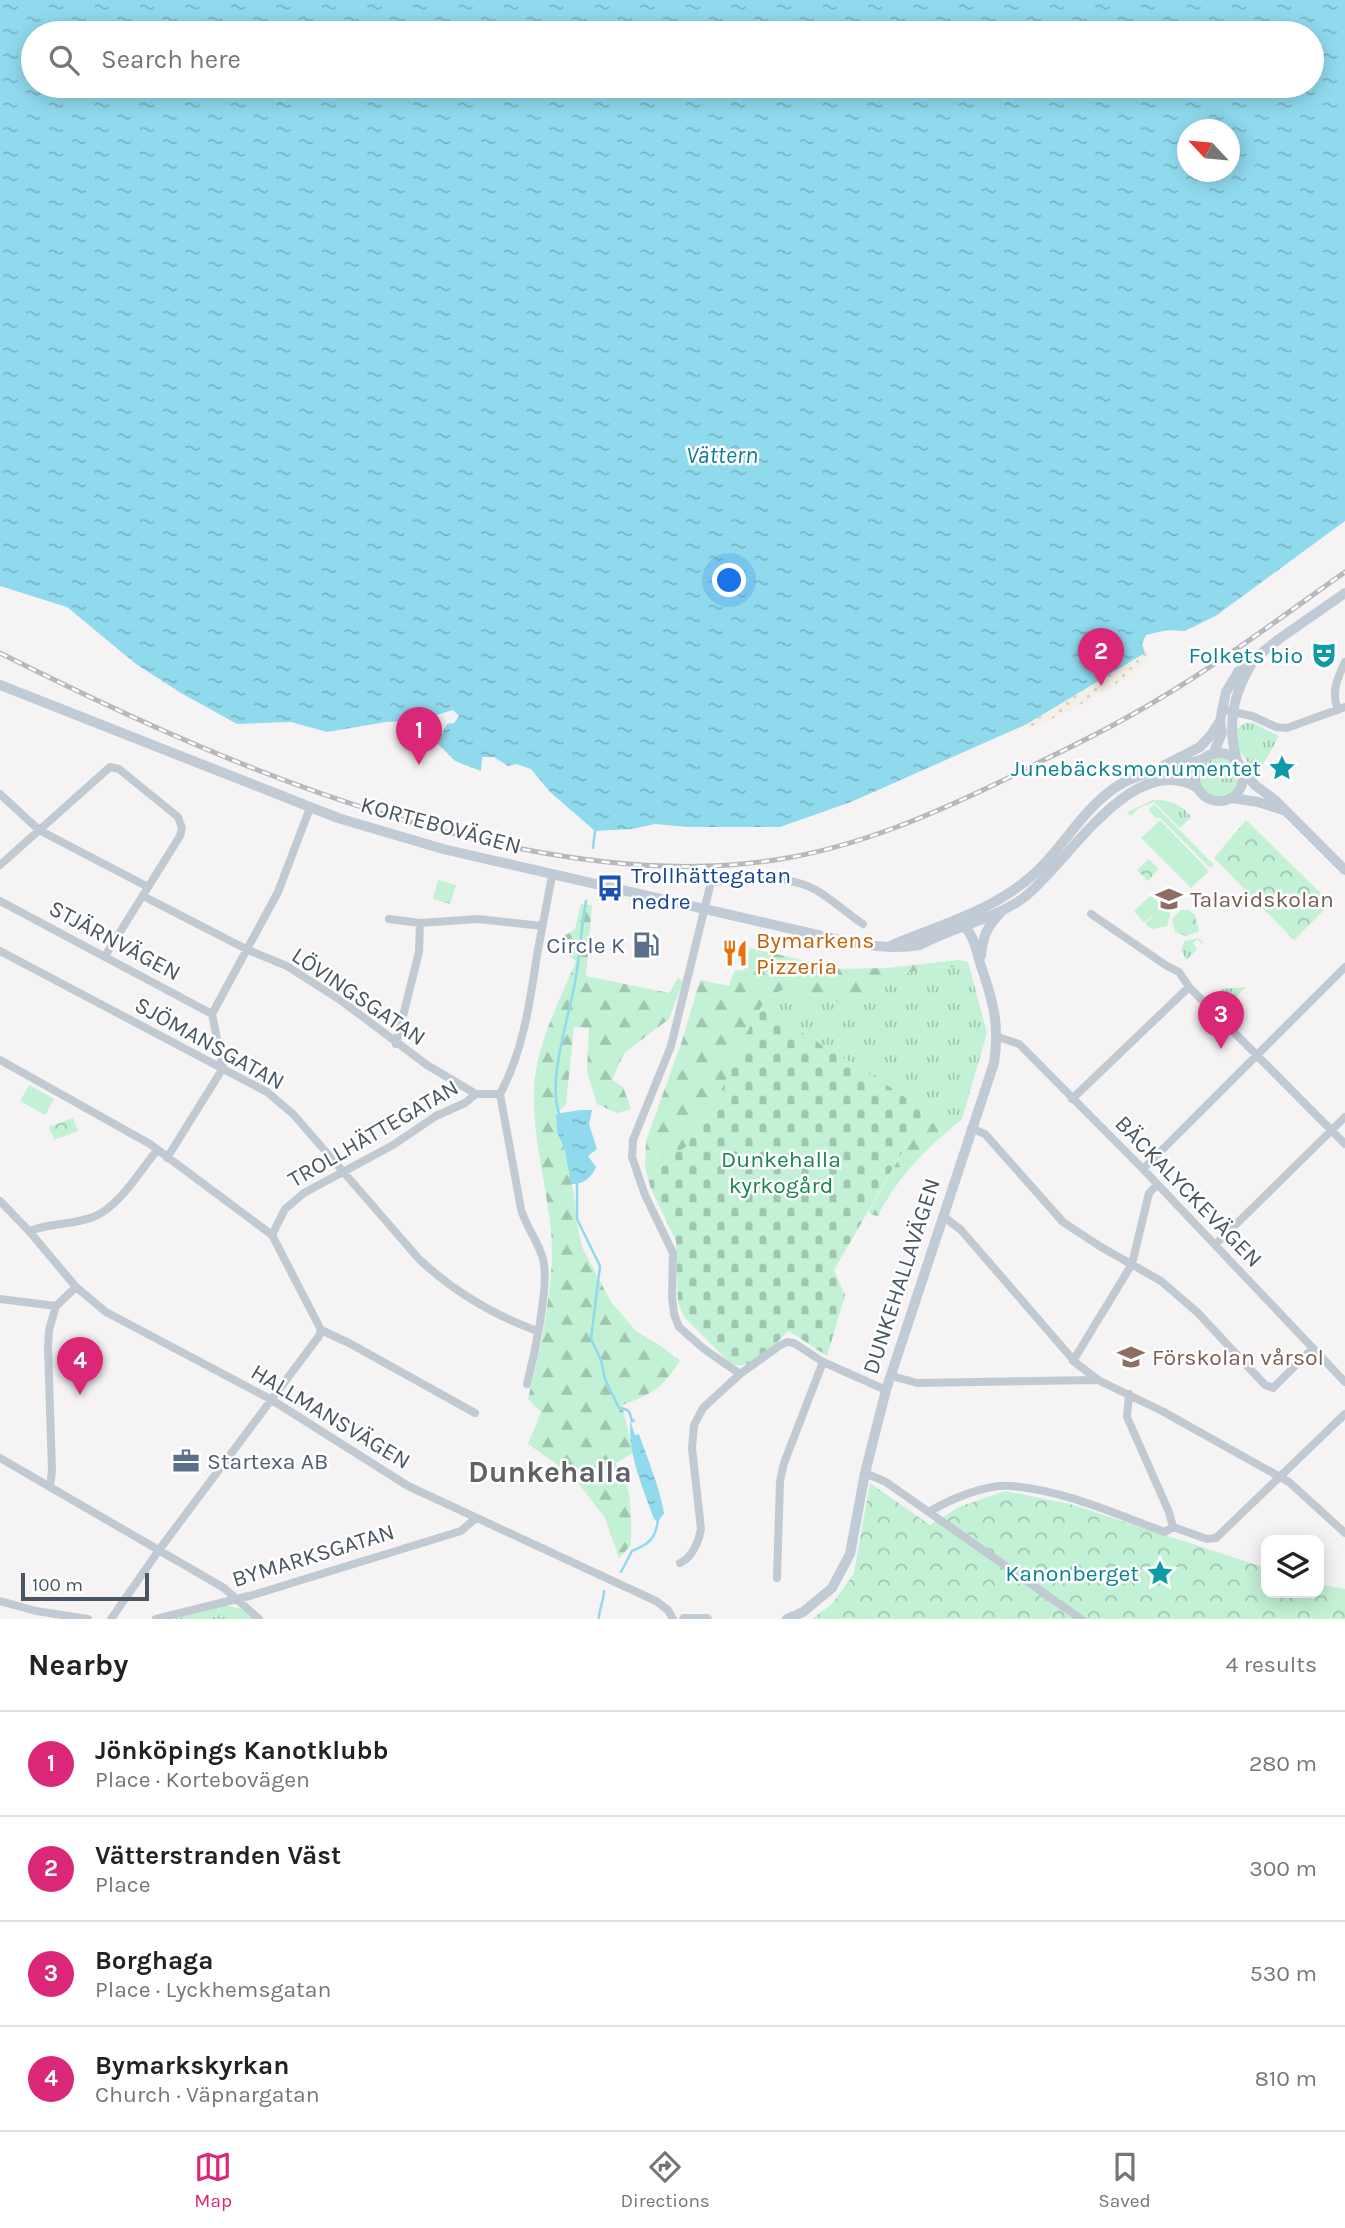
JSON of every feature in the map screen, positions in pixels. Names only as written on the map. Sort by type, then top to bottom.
[{"type":"street","points":[[1283,810],[1258,802],[1231,798],[1213,800],[1204,796],[1198,788],[1195,773],[1222,733],[1222,709],[1232,679],[1266,648],[1345,593]]},
{"type":"street","points":[[1254,660],[1240,686],[1234,712],[1231,732],[1237,760],[1243,772],[1256,786],[1275,800],[1345,870]]},
{"type":"street","points":[[1222,709],[1252,716],[1282,728],[1299,725],[1342,708],[1334,695],[1337,678],[1345,662]]},
{"type":"street","name":"KORTEBOVÄGEN","points":[[0,685],[310,808],[443,849],[836,939],[888,947],[906,948],[920,945],[1003,910],[1037,887],[1098,819],[1129,793],[1172,780],[1184,781],[1198,788]]},
{"type":"street","points":[[1157,769],[1200,747],[1220,722]]},
{"type":"street","points":[[1208,757],[1224,753],[1237,760]]},
{"type":"street","name":"KORTEBOVÄGEN","points":[[888,947],[965,926],[1036,872],[1105,795],[1126,781],[1157,769],[1186,766],[1208,757]]},
{"type":"street","points":[[0,865],[110,767],[114,767],[178,817],[182,823],[180,836],[105,957]]},
{"type":"street","points":[[1231,798],[1242,785],[1243,772]]},
{"type":"street","points":[[0,794],[39,830],[148,887]]},
{"type":"street","points":[[166,1158],[181,1139],[223,1068],[212,1014],[278,892],[310,808]]},
{"type":"street","points":[[527,1384],[545,1271],[539,1247],[521,1209],[500,1094],[513,1071],[530,1002],[552,876]]},
{"type":"street","points":[[740,1374],[704,1349],[679,1327],[672,1297],[673,1253],[645,1195],[632,1157],[633,1140],[671,1046],[711,882],[772,880],[797,883],[813,889],[863,924]]},
{"type":"street","name":"LÖVINGSGATAN","points":[[142,896],[248,950],[287,966],[314,982],[396,1044],[476,1094]]},
{"type":"street","name":"STJÄRNVÄGEN","points":[[0,901],[212,1014]]},
{"type":"street","points":[[980,964],[983,935],[1003,910]]},
{"type":"street","points":[[1091,914],[1179,972],[1189,987],[1345,1144]]},
{"type":"street","points":[[389,919],[420,923],[478,919],[542,926]]},
{"type":"street","points":[[396,1044],[419,952],[420,923]]},
{"type":"street","name":"DUNKEHALLAVÄGEN","points":[[787,1619],[803,1612],[832,1588],[843,1572],[850,1554],[865,1473],[886,1390],[994,1063],[998,1037],[995,1009],[971,933],[965,926]]},
{"type":"street","name":"SJÖMANSGATAN","points":[[0,951],[248,1081],[279,1102],[300,1121],[419,1259],[439,1278],[472,1302],[496,1315],[537,1331]]},
{"type":"street","points":[[1143,1168],[1345,967]]},
{"type":"street","points":[[1072,1099],[1189,987]]},
{"type":"street","name":"BÄCKALYCKEVÄGEN","points":[[998,1037],[1019,1044],[1143,1168],[1345,1382]]},
{"type":"street","points":[[0,1060],[157,1150],[272,1235],[321,1330],[475,1413]]},
{"type":"street","name":"TROLLHÄTTEGATAN","points":[[272,1235],[280,1217],[294,1200],[393,1145],[436,1116],[465,1103],[476,1094],[500,1094]]},
{"type":"street","points":[[1215,1245],[1345,1117]]},
{"type":"street","points":[[971,1128],[985,1134],[1063,1222],[1160,1281],[1198,1313],[1265,1385],[1273,1388],[1312,1349]]},
{"type":"street","points":[[29,1231],[43,1225],[97,1216],[117,1200],[157,1150]]},
{"type":"street","points":[[1073,1361],[1132,1264],[1150,1193],[1157,1185]]},
{"type":"street","name":"HALLMANSVÄGEN","points":[[0,1201],[76,1287],[116,1318],[272,1400],[403,1483],[656,1601],[668,1610],[673,1619]]},
{"type":"street","points":[[943,1216],[961,1230],[1073,1361],[1098,1380],[1129,1394],[1280,1477],[1295,1487],[1345,1533]]},
{"type":"street","points":[[50,1486],[52,1471],[48,1330],[56,1306],[76,1287]]},
{"type":"street","points":[[0,1300],[56,1306]]},
{"type":"street","points":[[111,1619],[159,1550],[313,1346],[321,1330]]},
{"type":"street","points":[[680,1563],[687,1560],[701,1529],[692,1448],[694,1425],[703,1408],[740,1374],[787,1342],[801,1346],[822,1362],[886,1390]]},
{"type":"street","points":[[777,1578],[780,1481],[784,1463],[822,1362]]},
{"type":"street","points":[[891,1376],[917,1383],[1098,1380]]},
{"type":"street","points":[[1129,1394],[1126,1417],[1169,1513],[1172,1527]]},
{"type":"street","points":[[1172,1527],[1207,1539],[1216,1538],[1345,1414]]},
{"type":"street","points":[[0,1458],[224,1588],[259,1619]]},
{"type":"street","points":[[865,1473],[886,1482],[1081,1619]]},
{"type":"street","points":[[929,1512],[954,1499],[1008,1486],[1070,1498],[1164,1532],[1172,1527]]},
{"type":"street","name":"BYMARKSGATAN","points":[[156,1619],[236,1599],[461,1531],[476,1518]]},
{"type":"street","points":[[0,1601],[36,1611],[88,1619]]},
{"type":"street","points":[[684,1619],[707,1619]]},
{"type":"green space","points":[[1245,723],[1253,723],[1279,736],[1255,779],[1238,748],[1237,729]]},
{"type":"green space","points":[[1219,758],[1232,764],[1238,777],[1232,790],[1219,796],[1206,790],[1200,777],[1206,764]]},
{"type":"green space","points":[[1153,800],[1175,804],[1191,817],[1180,828],[1154,802],[1139,808],[1131,816],[1127,812]]},
{"type":"green space","points":[[1154,804],[1214,865],[1210,868],[1159,817],[1157,819],[1148,810]]},
{"type":"green space","points":[[1160,820],[1209,871],[1191,888],[1141,838]]},
{"type":"green space","points":[[1246,820],[1331,903],[1294,940],[1214,858]]},
{"type":"green space","points":[[1149,859],[1159,869],[1148,881],[1137,870]]},
{"type":"green space","points":[[438,880],[456,885],[450,904],[433,899]]},
{"type":"green space","points":[[1151,895],[1162,907],[1144,923],[1134,911]]},
{"type":"green space","points":[[581,904],[592,905],[586,976],[669,993],[678,978],[683,982],[669,1019],[624,1053],[612,1080],[623,1087],[631,1109],[617,1113],[597,1104],[587,1072],[589,1028],[574,1027],[566,1104],[556,1114],[557,1132],[565,1150],[582,1247],[611,1302],[636,1331],[680,1361],[656,1389],[622,1405],[633,1453],[616,1463],[626,1482],[631,1514],[631,1545],[619,1558],[605,1518],[572,1475],[528,1444],[541,1412],[528,1399],[546,1315],[552,1250],[535,1123],[534,1087],[544,1039],[576,961],[560,949],[563,937],[575,929]]},
{"type":"green space","points":[[1164,904],[1171,910],[1167,926],[1153,929],[1147,926],[1146,923]]},
{"type":"green space","points":[[1181,910],[1189,910],[1195,915],[1199,931],[1186,936],[1175,932],[1172,919]]},
{"type":"green space","points":[[1198,938],[1204,943],[1197,939],[1193,943],[1197,949],[1187,960],[1181,951],[1185,941]]},
{"type":"green space","points":[[750,948],[841,969],[886,968],[958,960],[955,967],[925,968],[896,976],[879,994],[840,1002],[786,988],[768,997],[743,1041],[721,1091],[685,1148],[645,1167],[646,1141],[682,1041],[700,980],[729,986],[734,971],[744,970]]},
{"type":"green space","points":[[958,960],[968,962],[987,1033],[962,1119],[942,1136],[938,1126],[922,1118],[919,1109],[901,1094],[761,1007],[768,997],[786,988],[840,1002],[879,994],[896,976],[925,968],[955,967]]},
{"type":"green space","points":[[1246,987],[1233,1000],[1223,992],[1214,1000],[1210,996],[1223,989]]},
{"type":"green space","name":"Dunkehalla kyrkogård","points":[[761,1007],[901,1094],[919,1109],[922,1118],[834,1270],[845,1295],[827,1356],[789,1331],[762,1356],[738,1365],[730,1363],[684,1317],[678,1302],[676,1241],[651,1189],[645,1167],[685,1148],[721,1091],[742,1041]]},
{"type":"green space","points":[[29,1085],[54,1099],[45,1115],[20,1101]]},
{"type":"green space","points":[[73,1118],[78,1131],[54,1140],[49,1127]]},
{"type":"green space","points":[[922,1118],[938,1126],[942,1136],[906,1173],[878,1216],[870,1214],[869,1211]]},
{"type":"green space","points":[[870,1483],[930,1525],[959,1507],[1005,1491],[1070,1504],[1261,1566],[1261,1598],[1324,1598],[1324,1585],[1345,1589],[1345,1619],[812,1619],[833,1603],[854,1573]]},
{"type":"green space","points":[[225,1605],[241,1609],[254,1619],[173,1619]]},
{"type":"sand","points":[[1148,651],[1149,655],[1141,665],[1113,686],[1030,729],[1027,724]]},
{"type":"water","name":"Vättern","points":[[0,0],[1345,0],[1345,521],[1217,615],[1185,631],[1167,630],[1146,635],[1142,644],[1145,653],[1027,724],[851,802],[780,827],[688,827],[655,824],[632,829],[595,831],[550,792],[531,769],[516,764],[508,766],[494,757],[482,757],[481,771],[455,761],[437,743],[447,724],[454,723],[459,716],[453,710],[421,720],[386,722],[327,732],[291,722],[237,724],[136,664],[67,607],[0,586]]},
{"type":"water","points":[[592,1110],[589,1124],[597,1149],[588,1156],[596,1167],[586,1180],[571,1184],[565,1150],[557,1132],[556,1114]]},
{"type":"water","points":[[631,1417],[636,1421],[631,1423],[635,1435],[639,1434],[662,1503],[664,1513],[658,1522],[654,1519],[636,1469],[631,1443],[630,1430]]},
{"type":"waterway","points":[[593,848],[595,831]]},
{"type":"waterway","points":[[560,1116],[556,1102],[557,1069],[575,982],[586,901]]},
{"type":"waterway","points":[[577,1183],[577,1219],[600,1266],[591,1339],[619,1408],[628,1410],[631,1418]]},
{"type":"waterway","points":[[621,1572],[632,1551],[647,1543],[653,1536],[658,1519]]},
{"type":"waterway","points":[[599,1619],[604,1591]]},
{"type":"railway","points":[[0,653],[186,741],[314,791],[379,813],[512,847],[579,859],[680,867],[714,866],[781,859],[840,846],[898,827],[981,791],[1155,702],[1345,572]]},
{"type":"place","name":"Folkets bio","points":[[1324,655]]},
{"type":"place","name":"Vätterstranden Väst","points":[[1101,686]]},
{"type":"place","name":"Jönköpings Kanotklubb","points":[[419,765]]},
{"type":"place","name":"Junebäcksmonumentet","points":[[1282,768]]},
{"type":"place","name":"Trollhättegatan nedre","points":[[610,888]]},
{"type":"place","name":"Talavidskolan","points":[[1169,899]]},
{"type":"place","name":"Circle K","points":[[646,945]]},
{"type":"place","name":"Bymarkens Pizzeria","points":[[735,953]]},
{"type":"place","name":"Borghaga","points":[[1221,1049]]},
{"type":"place","name":"Förskolan vårsol","points":[[1131,1357]]},
{"type":"place","name":"Bymarkskyrkan","points":[[80,1395]]},
{"type":"place","name":"Startexa AB","points":[[186,1461]]},
{"type":"place","name":"Kanonberget","points":[[1160,1573]]},
{"type":"district","name":"Dunkehalla","points":[[550,1472]]}]
